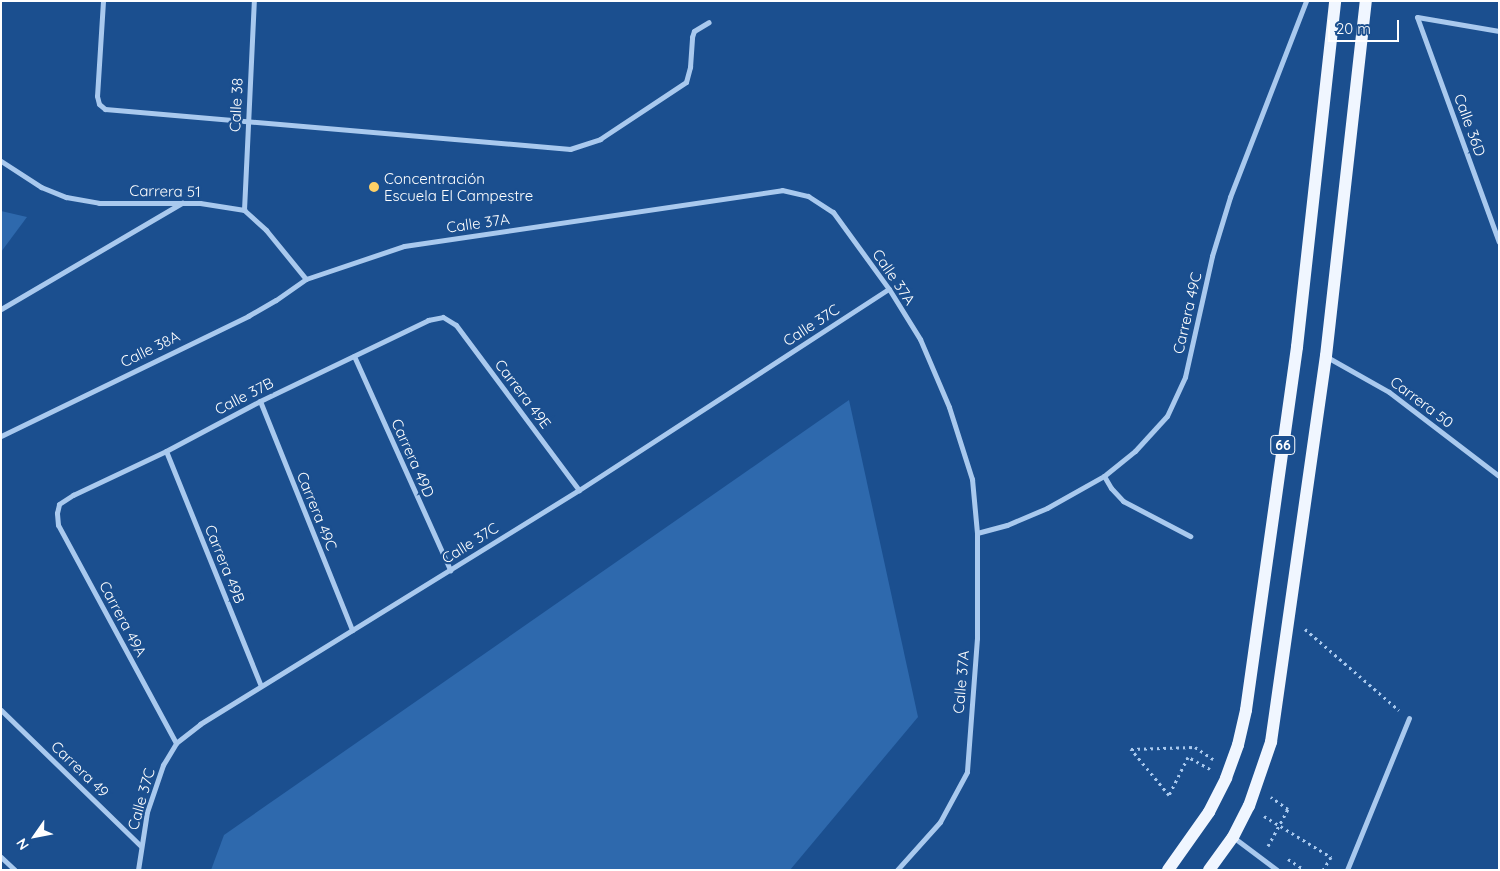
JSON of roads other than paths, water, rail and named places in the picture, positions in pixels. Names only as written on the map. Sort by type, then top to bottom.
[{"type":"main road","name":"66","points":[[1168,870],[1209,812],[1226,778],[1238,745],[1248,700],[1297,346],[1335,1]]},
{"type":"main road","name":"66","points":[[1209,870],[1233,837],[1249,806],[1271,742],[1326,356],[1366,1]]},
{"type":"street","points":[[103,1],[97,96],[99,104],[105,109],[570,148],[586,145],[600,139],[686,82],[690,67],[694,31],[709,22]]},
{"type":"street","name":"Calle 38","points":[[244,210],[254,1]]},
{"type":"street","name":"Carrera 49C","points":[[977,533],[1007,525],[1047,508],[1104,476],[1135,451],[1167,416],[1185,377],[1212,256],[1230,196],[1306,1]]},
{"type":"street","name":"Calle 36D","points":[[1499,31],[1417,17],[1499,242]]},
{"type":"street","name":"Carrera 51","points":[[1,161],[41,187],[66,197],[99,203],[182,203],[220,205],[244,210]]},
{"type":"street","name":"Calle 37A","points":[[306,280],[404,246],[782,190],[808,196],[833,212],[889,289],[920,339],[948,407],[972,479],[977,533],[977,638],[967,772],[940,822],[897,870]]},
{"type":"street","points":[[1,309],[182,203]]},
{"type":"street","points":[[244,210],[266,230],[306,280]]},
{"type":"street","name":"Calle 38A","points":[[1,436],[248,316],[306,280]]},
{"type":"street","name":"Calle 37C","points":[[138,870],[153,789],[176,743],[200,724],[579,490],[889,289]]},
{"type":"street","name":"Carrera 49E","points":[[443,317],[456,325],[579,490]]},
{"type":"street","name":"Calle 37B","points":[[59,504],[73,494],[166,451],[260,401],[428,320],[443,317]]},
{"type":"street","name":"Carrera 49D","points":[[354,356],[450,570]]},
{"type":"street","name":"Carrera 50","points":[[1326,356],[1389,392],[1499,476]]},
{"type":"street","name":"Carrera 49C","points":[[260,401],[352,630]]},
{"type":"street","name":"Carrera 49B","points":[[166,451],[261,686]]},
{"type":"street","points":[[1104,476],[1111,488],[1124,501],[1190,536]]},
{"type":"street","name":"Carrera 49A","points":[[59,504],[57,514],[58,525],[176,743]]},
{"type":"street","name":"Carrera 49","points":[[1,710],[141,846]]},
{"type":"street","points":[[1347,870],[1409,718]]},
{"type":"street","points":[[1233,837],[1277,870]]},
{"type":"street","points":[[1,857],[15,870]]},
{"type":"place","name":"Concentración Escuela El Campestre","points":[[374,187]]}]
